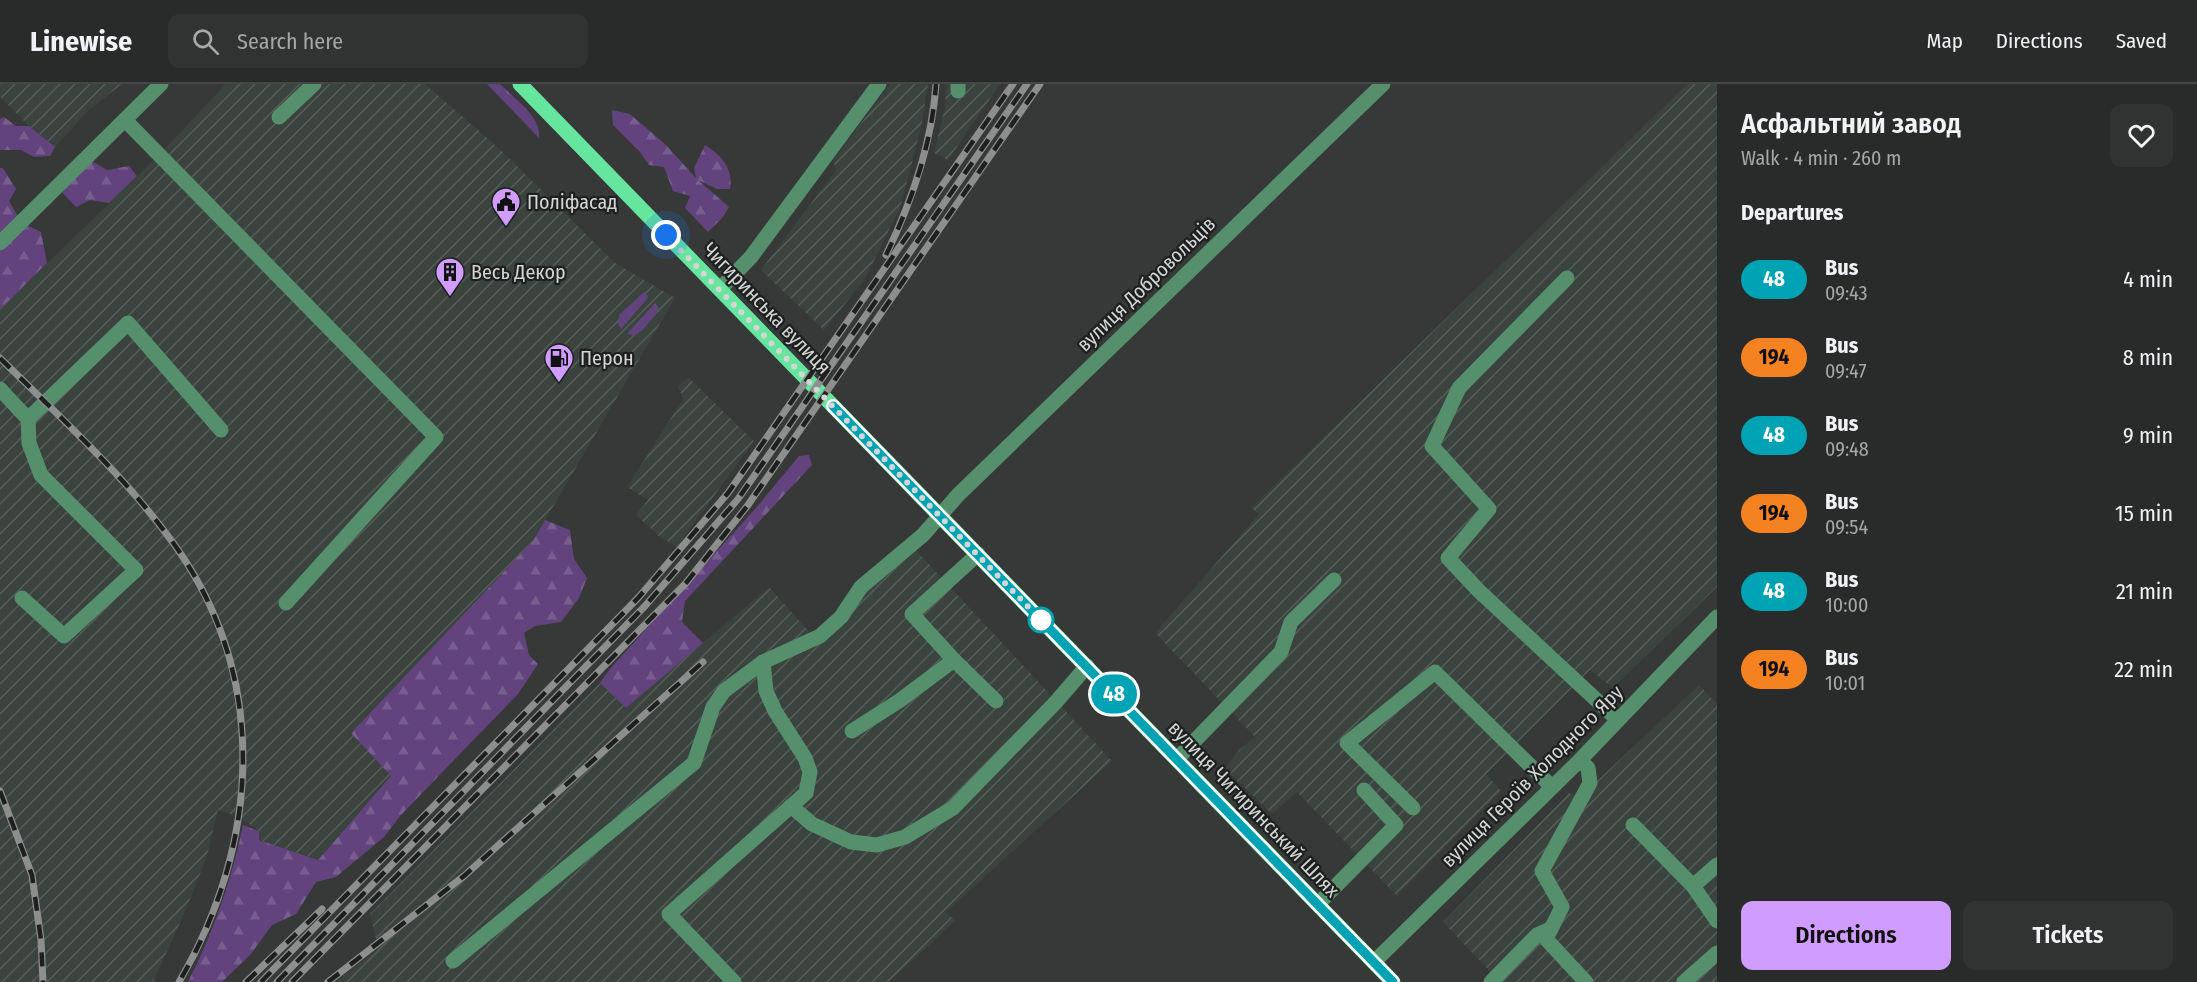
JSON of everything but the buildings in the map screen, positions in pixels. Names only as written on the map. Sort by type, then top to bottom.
[{"type":"main road","name":"Чигиринська вулиця","points":[[520,84],[833,406]]},
{"type":"main road","name":"вулиця Чигиринський Шлях","points":[[833,406],[1318,904],[1381,975]]},
{"type":"street","points":[[0,243],[160,84]]},
{"type":"street","points":[[279,117],[314,84]]},
{"type":"street","points":[[720,290],[752,257],[879,84]]},
{"type":"street","name":"вулиця Добровольців","points":[[453,961],[694,762],[713,707],[724,691],[763,662],[820,636],[841,617],[861,587],[923,535],[939,514],[1383,84]]},
{"type":"street","points":[[125,120],[436,437],[286,603]]},
{"type":"street","points":[[1567,278],[1459,388],[1432,446],[1489,509],[1448,558],[1479,591],[1618,720]]},
{"type":"street","points":[[28,418],[128,323],[221,430]]},
{"type":"street","points":[[0,389],[28,418],[29,443],[41,475],[136,570],[64,636],[21,598]]},
{"type":"street","points":[[978,554],[912,614],[996,701]]},
{"type":"street","points":[[1177,759],[1281,652],[1291,622],[1334,580]]},
{"type":"street","name":"вулиця Героїв Холодного Яру","points":[[1381,975],[1552,787],[1717,617]]},
{"type":"street","points":[[852,731],[899,701],[954,660]]},
{"type":"street","points":[[734,982],[669,914],[806,793],[810,772],[805,758],[775,711],[766,691],[763,662]]},
{"type":"street","points":[[791,806],[812,824],[850,842],[877,845],[905,837],[953,808],[1056,702],[1087,666]]},
{"type":"street","points":[[1413,808],[1347,743],[1435,672],[1552,787]]},
{"type":"street","points":[[1580,760],[1588,768],[1590,783],[1542,871],[1562,908],[1546,939],[1586,982]]},
{"type":"street","points":[[1318,904],[1396,825],[1364,790]]},
{"type":"street","points":[[1632,825],[1693,886],[1717,921]]},
{"type":"street","points":[[1693,886],[1717,865]]},
{"type":"street","points":[[1491,982],[1537,935],[1551,929]]},
{"type":"street","points":[[1684,982],[1717,953]]},
{"type":"shaded area","points":[[0,84],[122,84],[90,109],[55,147],[29,126],[0,97]]},
{"type":"shaded area","points":[[226,84],[425,84],[502,151],[615,263],[675,298],[533,541],[351,733],[391,776],[318,860],[259,840],[259,831],[239,817],[218,810],[207,856],[185,912],[153,982],[0,982],[0,309],[156,158]]},
{"type":"shaded area","points":[[890,84],[928,84],[921,128],[900,208],[865,279],[824,330],[761,270],[836,170],[833,161]]},
{"type":"shaded area","points":[[946,84],[1000,84],[948,160],[934,153],[945,107]]},
{"type":"shaded area","points":[[1687,84],[1717,84],[1717,587],[1613,688],[1590,670],[1486,774],[1501,791],[1397,896],[1297,792],[1272,814],[1225,769],[1239,750],[1255,737],[1155,633],[1259,514],[1251,508]]},
{"type":"shaded area","points":[[688,377],[754,441],[677,547],[660,537],[636,515],[648,500],[627,487],[683,399],[678,386]]},
{"type":"shaded area","points":[[914,548],[1112,761],[946,912],[955,921],[889,982],[335,982],[378,949],[370,914],[600,683],[626,708],[769,587],[813,636]]},
{"type":"shaded area","points":[[1699,685],[1717,704],[1717,982],[1500,982],[1443,922],[1569,793],[1579,798]]},
{"type":"green space","points":[[487,84],[500,84],[526,108],[536,123],[539,138]]},
{"type":"green space","points":[[612,110],[630,114],[665,144],[696,178],[694,168],[705,145],[725,163],[730,175],[730,189],[717,189],[698,180],[729,207],[723,217],[708,232],[685,208],[690,196],[673,191],[664,167],[649,165],[640,152],[613,125]]},
{"type":"green space","points":[[4,117],[16,126],[29,126],[55,147],[50,156],[34,157],[21,150],[0,150],[0,119]]},
{"type":"green space","points":[[85,157],[107,170],[129,166],[137,176],[109,203],[90,200],[76,207],[56,186]]},
{"type":"green space","points":[[0,168],[3,168],[16,189],[9,201],[21,222],[41,232],[47,263],[0,309]]},
{"type":"green space","points":[[644,292],[648,296],[647,299],[621,329],[618,324],[619,315]]},
{"type":"green space","points":[[655,303],[659,308],[646,326],[637,334],[627,334]]},
{"type":"green space","points":[[809,455],[812,465],[685,601],[682,622],[703,643],[626,708],[600,683],[609,670],[755,509],[799,456]]},
{"type":"green space","points":[[545,520],[570,530],[574,559],[587,578],[579,598],[561,622],[535,626],[524,633],[529,655],[538,664],[518,694],[400,816],[384,837],[336,877],[316,882],[296,914],[272,925],[251,954],[222,982],[188,982],[221,905],[243,825],[259,831],[259,840],[318,860],[391,776],[351,733],[533,541]]},
{"type":"railway","points":[[886,255],[919,172],[930,128],[936,84]]},
{"type":"railway","points":[[261,982],[638,598],[728,493],[1013,84]]},
{"type":"railway","points":[[277,982],[645,606],[738,499],[1027,84]]},
{"type":"railway","points":[[292,982],[686,583],[748,505],[1040,84]]},
{"type":"railway","points":[[0,358],[91,448],[155,519],[174,544],[205,596],[227,650],[239,705],[243,762],[238,818],[226,874],[206,929],[179,982]]},
{"type":"railway","points":[[328,982],[464,876],[703,662]]},
{"type":"railway","points":[[0,791],[32,875],[41,940],[43,982]]},
{"type":"railway","points":[[246,982],[322,909]]},
{"type":"bus line","name":"48","points":[[833,406],[1393,982]]},
{"type":"place","name":"Поліфасад","points":[[506,228]]},
{"type":"place","name":"Весь Декор","points":[[450,298]]},
{"type":"place","name":"Перон","points":[[559,384]]},
{"type":"route","points":[[666,235],[1041,620]]}]
